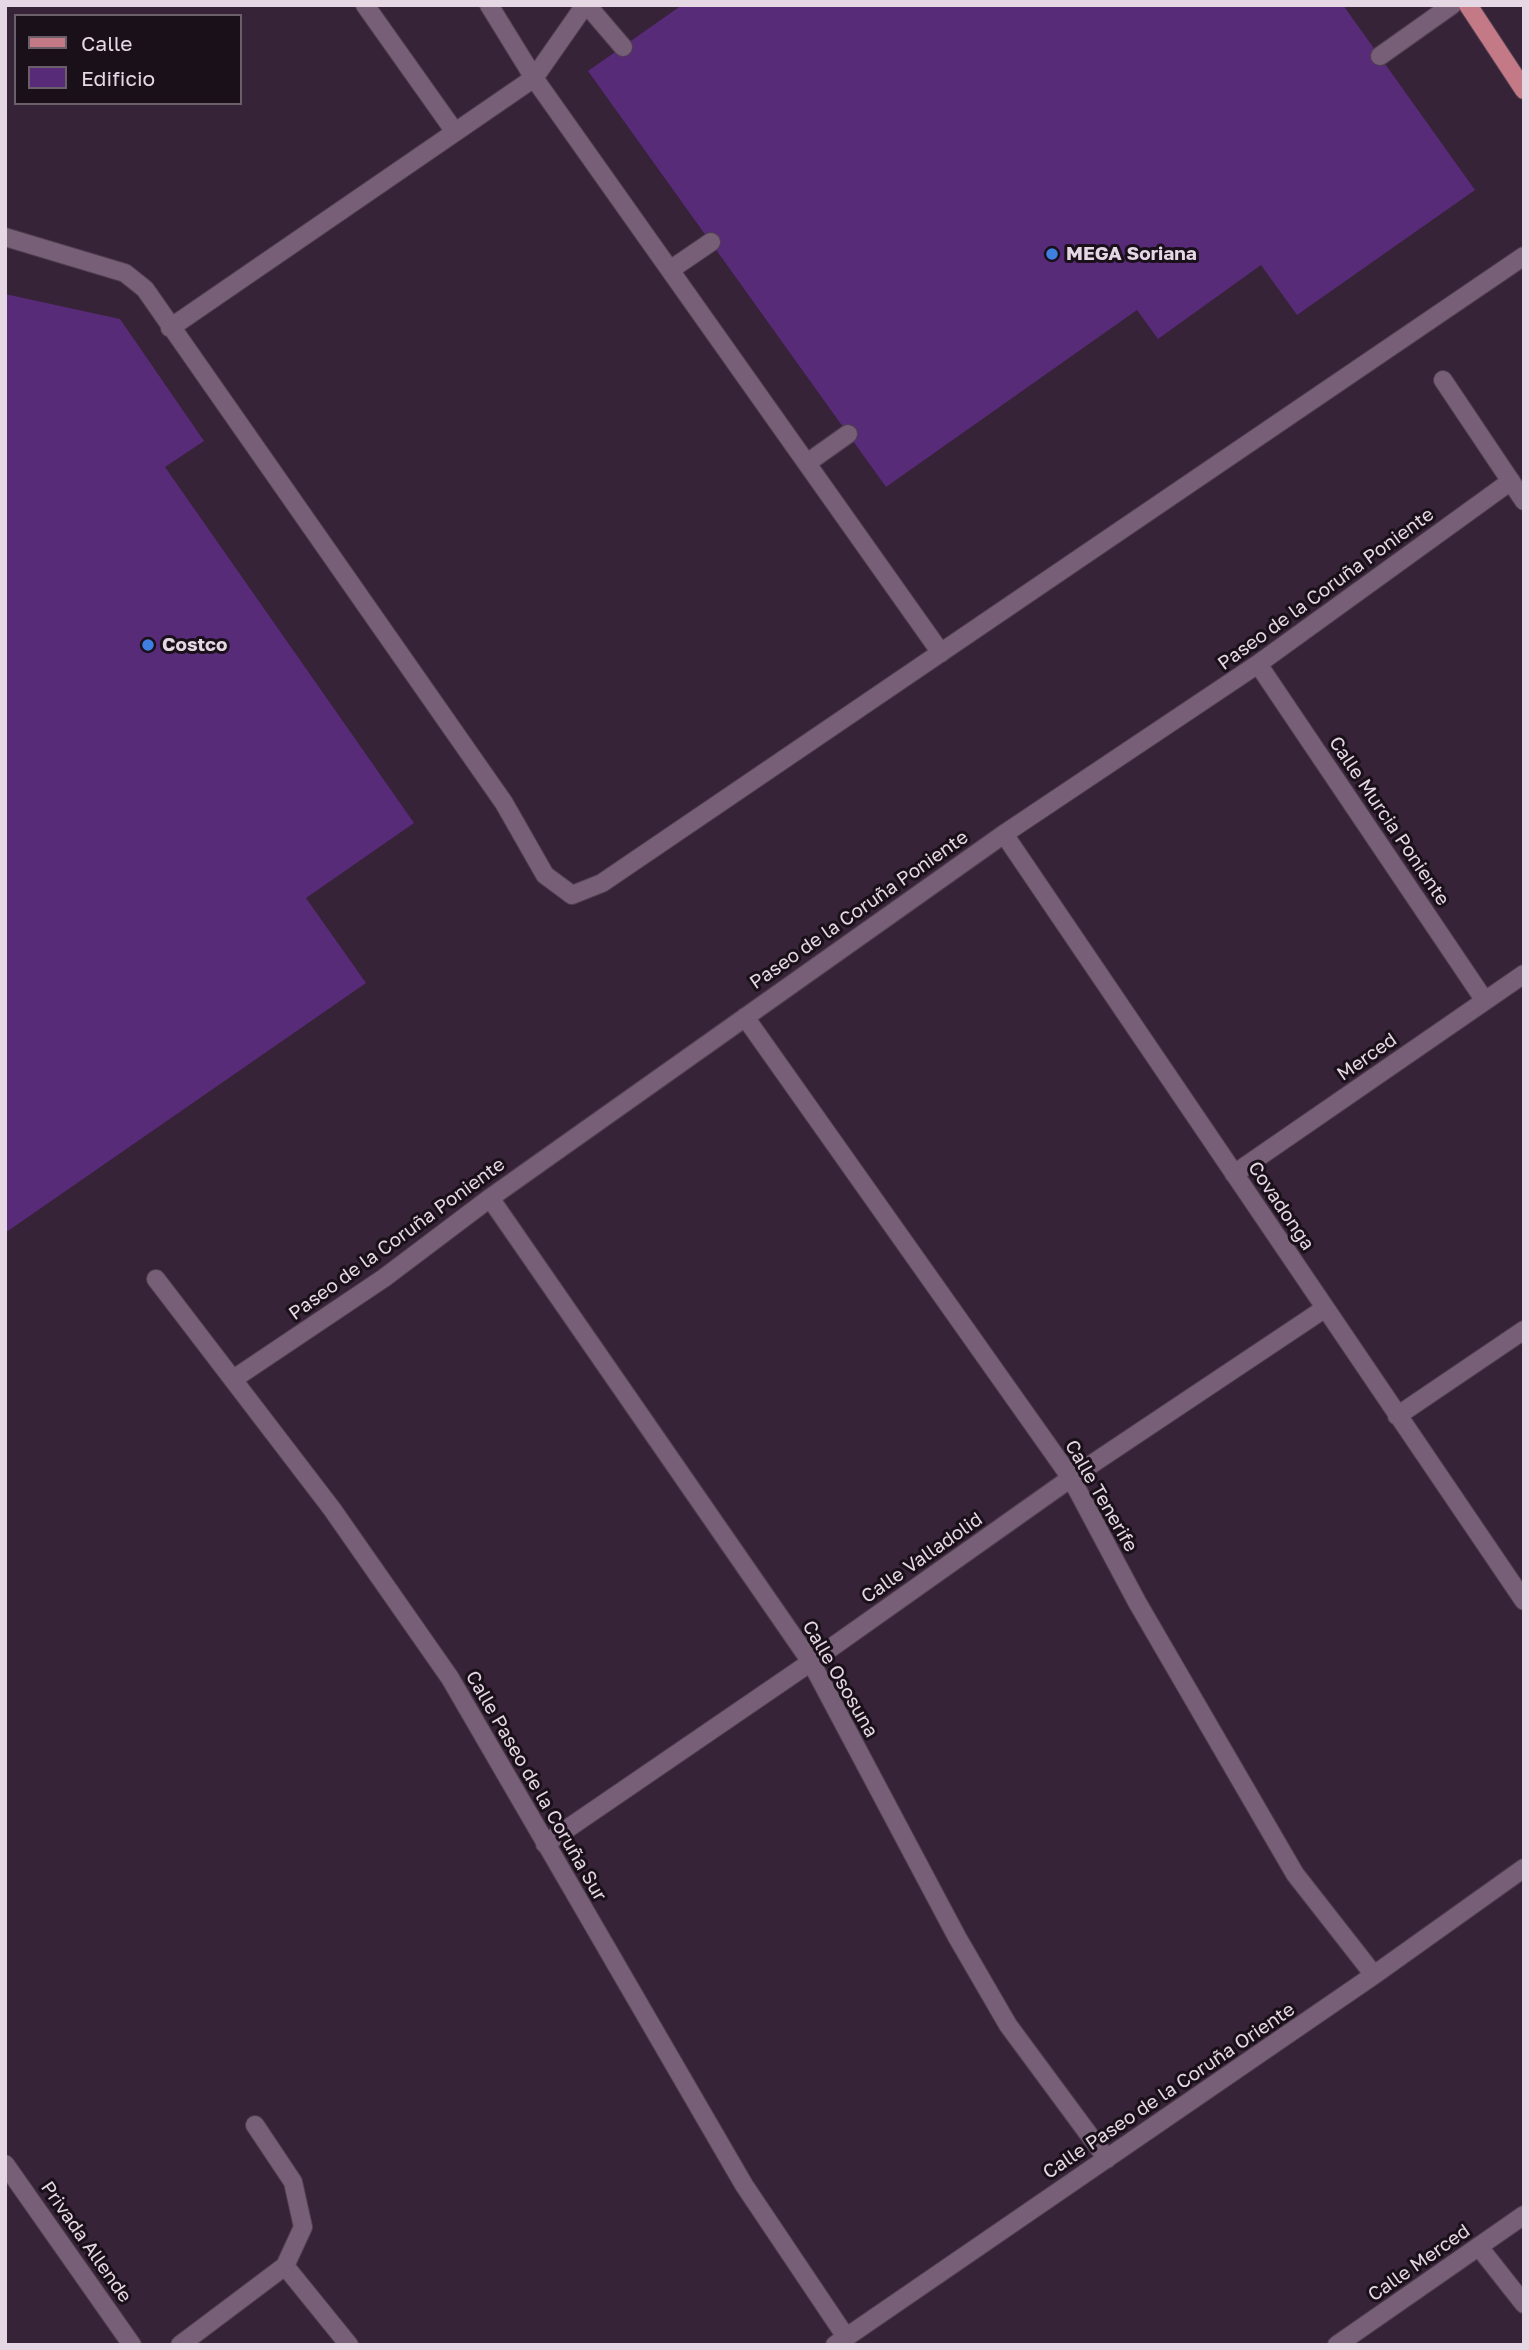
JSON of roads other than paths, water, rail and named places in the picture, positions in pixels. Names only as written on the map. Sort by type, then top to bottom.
[{"type":"main road","points":[[1468,5],[1524,90]]},
{"type":"street","points":[[365,5],[455,132]]},
{"type":"street","points":[[489,5],[534,78],[941,653]]},
{"type":"street","points":[[170,328],[534,78],[586,5],[623,47]]},
{"type":"street","points":[[1380,56],[1452,5]]},
{"type":"street","points":[[5,237],[125,273],[145,289],[504,803],[545,875],[572,895],[602,883],[1524,256]]},
{"type":"street","points":[[670,271],[711,242]]},
{"type":"street","points":[[1443,380],[1524,501]]},
{"type":"street","points":[[807,463],[848,434]]},
{"type":"street","name":"Paseo de la Coruña Poniente","points":[[235,1378],[384,1278],[490,1198],[1004,834],[1258,664],[1511,481]]},
{"type":"street","name":"Calle Murcia Poniente","points":[[1258,664],[1485,1001]]},
{"type":"street","name":"Covadonga","points":[[1004,834],[1524,1601]]},
{"type":"street","name":"Merced","points":[[1234,1174],[1524,974]]},
{"type":"street","name":"Calle Tenerife","points":[[745,1017],[1071,1478],[1137,1602],[1295,1874],[1374,1975]]},
{"type":"street","name":"Calle Ososuna","points":[[490,1198],[811,1662],[1008,2025],[1107,2159]]},
{"type":"street","name":"Calle Paseo de la Coruña Sur","points":[[156,1279],[235,1378],[332,1509],[450,1678],[744,2185],[841,2341]]},
{"type":"street","name":"Calle Valladolid","points":[[545,1844],[811,1662],[1071,1478],[1324,1308]]},
{"type":"street","points":[[1397,1416],[1524,1330]]},
{"type":"street","name":"Calle Paseo de la Coruña Oriente","points":[[841,2341],[1374,1975],[1524,1868]]},
{"type":"street","points":[[180,2345],[285,2266],[303,2227],[293,2182],[255,2125]]},
{"type":"street","name":"Privada Allende","points":[[5,2164],[132,2345]]},
{"type":"street","name":"Calle Merced","points":[[1337,2345],[1524,2215]]},
{"type":"street","points":[[1479,2247],[1524,2304]]},
{"type":"street","points":[[285,2266],[349,2345]]},
{"type":"place","name":"MEGA Soriana","points":[[1052,254]]},
{"type":"place","name":"Costco","points":[[148,645]]}]
